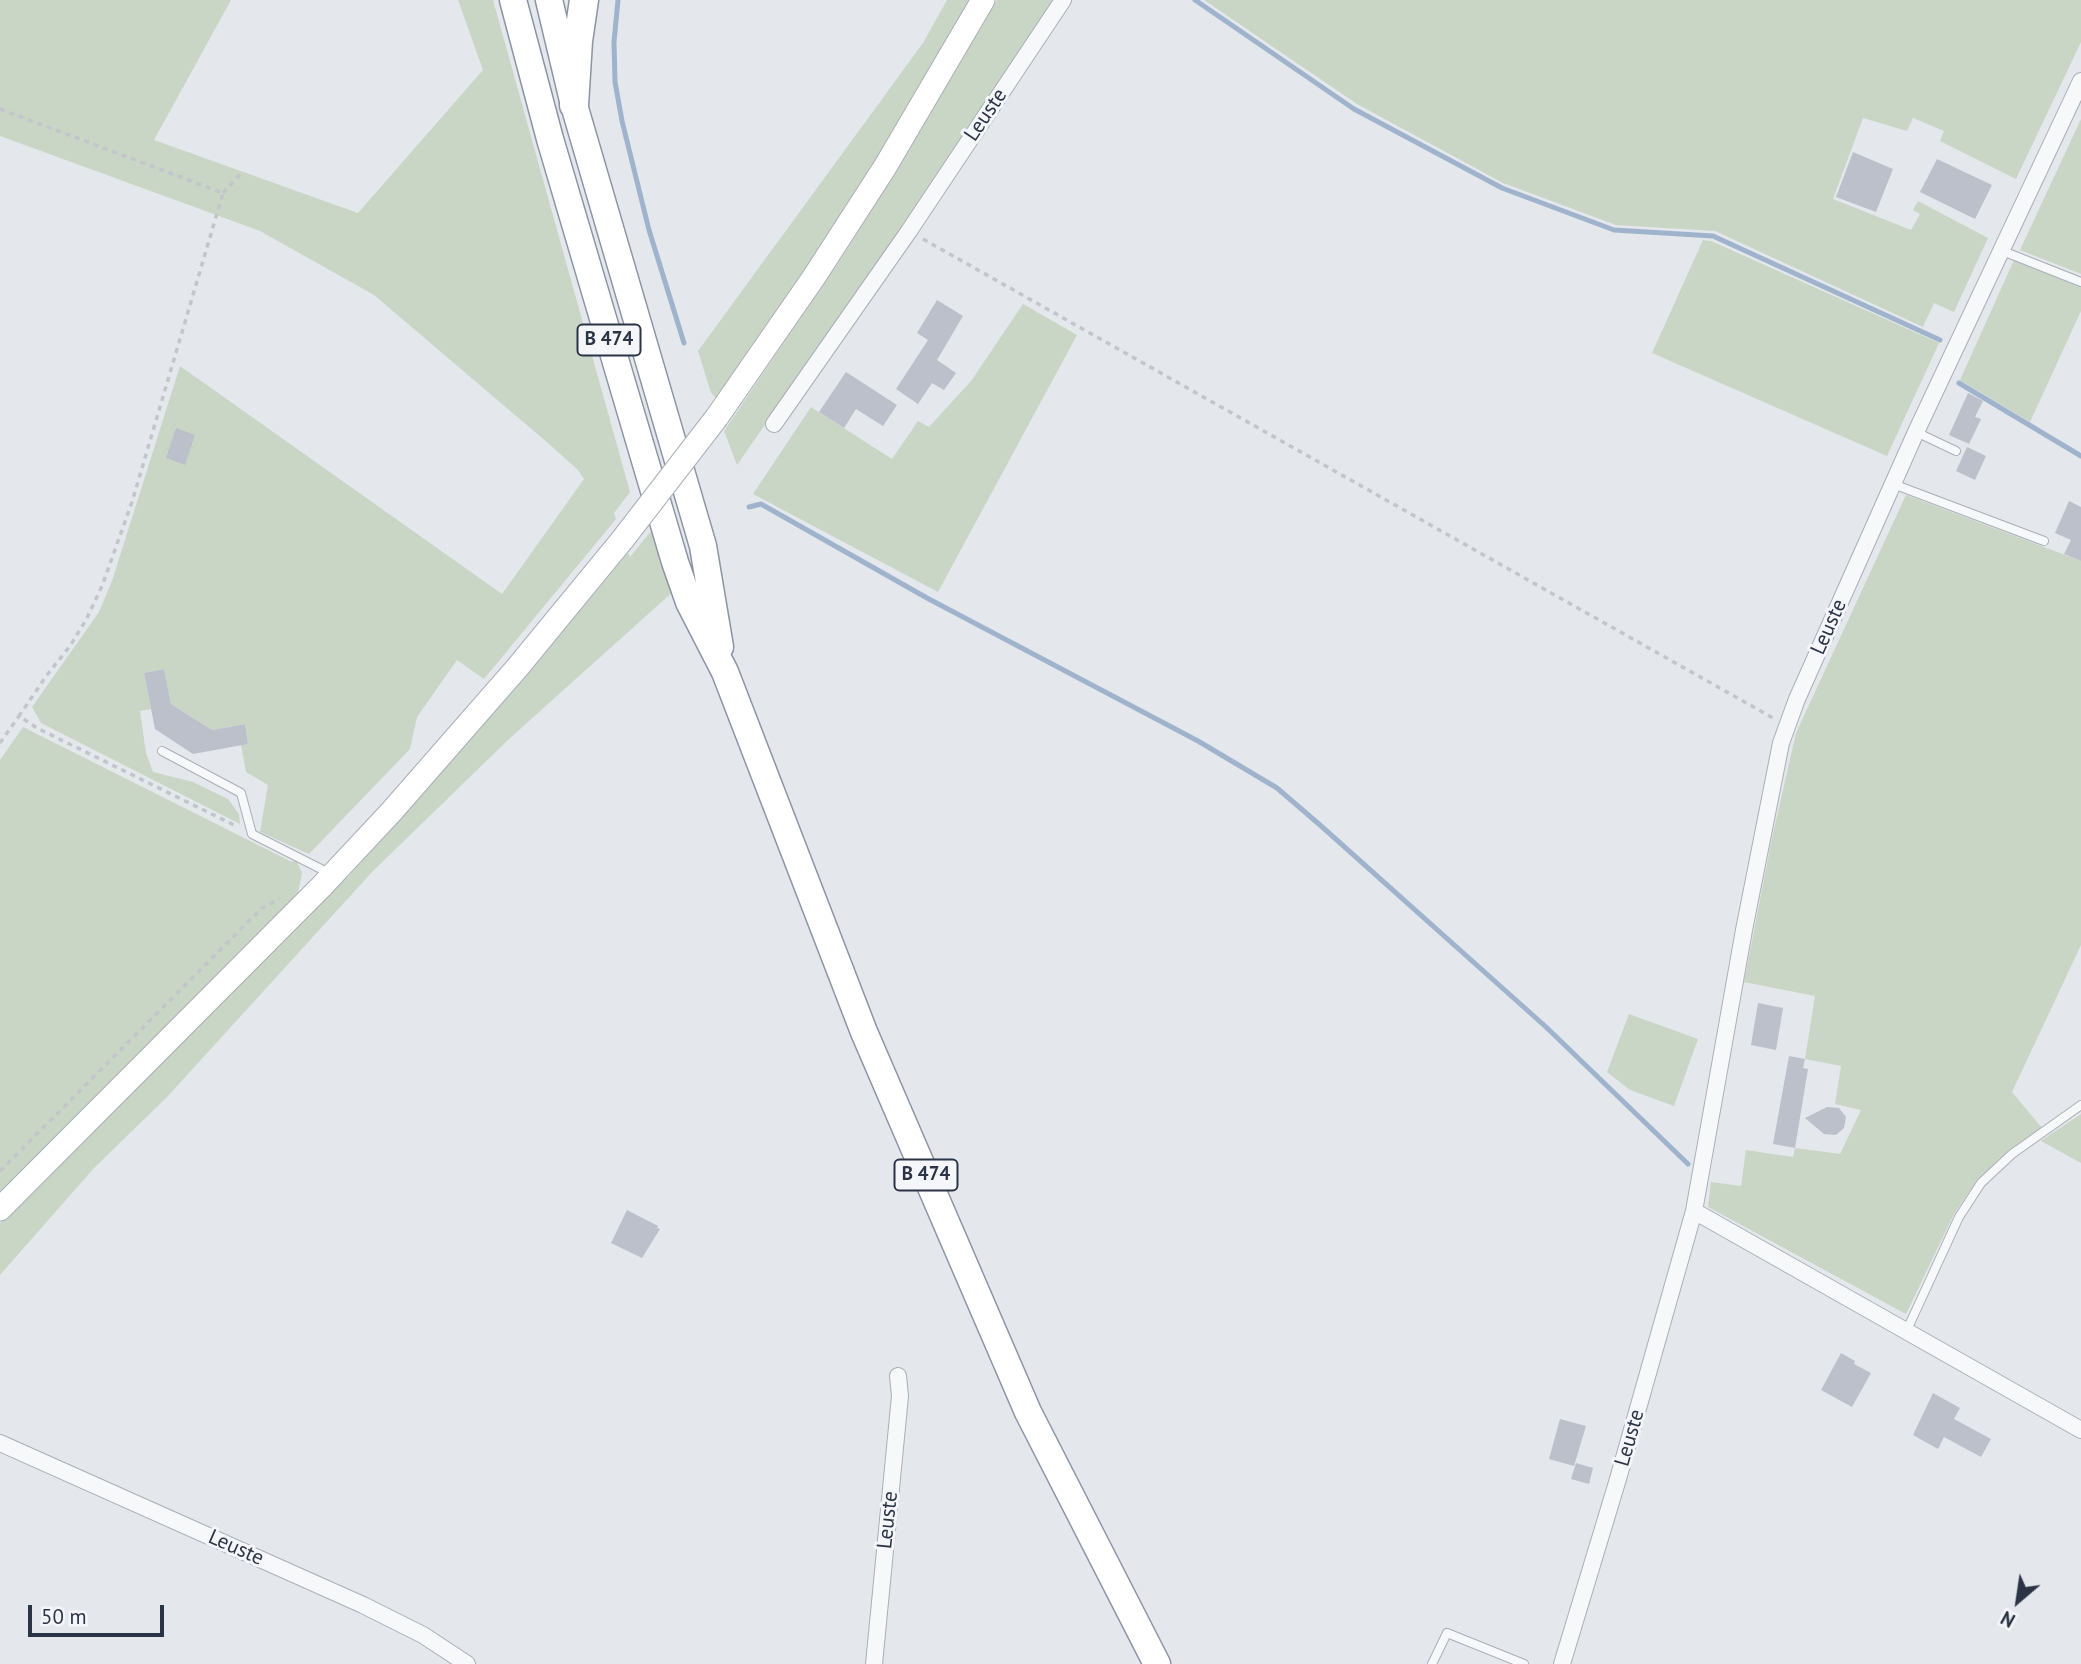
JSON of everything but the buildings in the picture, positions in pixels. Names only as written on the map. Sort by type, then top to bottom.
[{"type":"highway","name":"B 474","points":[[513,0],[550,139],[689,602],[725,673],[864,1032],[1023,1399],[1157,1664]]},
{"type":"highway","name":"B 474","points":[[550,0],[574,106],[703,546],[725,673]]},
{"type":"highway","points":[[574,106],[578,41],[584,0]]},
{"type":"main road","points":[[0,1209],[332,875],[464,730],[623,538],[717,417],[814,277],[878,178],[983,0]]},
{"type":"street","name":"Leuste","points":[[775,424],[909,231],[1063,0]]},
{"type":"street","name":"Leuste","points":[[1562,1664],[1694,1211],[1744,930],[1781,743],[1797,699],[1916,432],[2081,81]]},
{"type":"street","points":[[1694,1211],[2081,1430]]},
{"type":"street","name":"Leuste","points":[[874,1664],[900,1396],[898,1376]]},
{"type":"street","name":"Leuste","points":[[0,1443],[363,1605],[423,1635],[467,1664]]},
{"type":"lane","points":[[2000,250],[2081,282]]},
{"type":"lane","points":[[1916,432],[1956,451]]},
{"type":"lane","points":[[1893,484],[2044,541]]},
{"type":"lane","points":[[162,751],[241,793],[252,834],[332,875]]},
{"type":"lane","points":[[1906,1332],[1959,1217],[1981,1182],[2012,1154],[2081,1105]]},
{"type":"lane","points":[[1432,1664],[1447,1633],[1524,1664]]},
{"type":"path","points":[[0,109],[223,193]]},
{"type":"path","points":[[0,743],[70,646],[102,586],[132,502],[223,193],[243,172]]},
{"type":"path","points":[[909,231],[1787,726]]},
{"type":"path","points":[[19,716],[37,728],[252,834]]},
{"type":"green space","points":[[0,0],[231,0],[154,140],[358,213],[483,70],[458,0],[493,0],[630,492],[614,513],[616,519],[484,679],[457,660],[417,717],[410,749],[309,854],[260,832],[268,785],[246,772],[241,745],[248,744],[245,724],[212,730],[171,704],[164,669],[144,673],[151,709],[140,711],[146,753],[153,772],[193,782],[228,799],[239,814],[240,824],[41,723],[32,707],[99,612],[112,581],[180,366],[502,594],[584,479],[578,470],[549,444],[374,295],[260,231],[0,136]]},
{"type":"green space","points":[[947,0],[973,0],[913,104],[827,240],[717,399],[711,393],[698,351],[923,43]]},
{"type":"green space","points":[[997,0],[1054,0],[900,230],[737,465],[724,431],[851,243]]},
{"type":"green space","points":[[1204,0],[2081,0],[2081,42],[2016,179],[1940,141],[1944,131],[1913,118],[1907,131],[1863,118],[1833,199],[1911,230],[1920,214],[1913,210],[1918,201],[1988,238],[1954,312],[1934,303],[1923,327],[1715,231],[1616,225],[1503,183],[1357,104]]},
{"type":"green space","points":[[2081,119],[2081,274],[2020,250]]},
{"type":"green space","points":[[1703,240],[1711,241],[1939,343],[1887,456],[1652,353]]},
{"type":"green space","points":[[2014,260],[2081,286],[2081,311],[2030,422],[1960,380]]},
{"type":"green space","points":[[1023,304],[1077,335],[938,592],[753,494],[811,407],[892,459],[918,421],[929,427],[971,381]]},
{"type":"green space","points":[[1906,495],[2081,561],[2081,945],[2012,1092],[2042,1128],[2009,1150],[1977,1180],[1954,1214],[1906,1314],[1708,1207],[1711,1182],[1741,1186],[1746,1150],[1793,1157],[1795,1148],[1840,1154],[1861,1110],[1835,1104],[1841,1066],[1805,1059],[1815,996],[1744,982],[1796,733]]},
{"type":"green space","points":[[656,525],[676,589],[509,739],[373,871],[167,1097],[94,1168],[0,1275],[0,1223],[330,891],[349,876],[522,681],[628,553],[630,557]]},
{"type":"green space","points":[[23,727],[292,862],[296,860],[302,873],[297,898],[0,1195],[0,760]]},
{"type":"green space","points":[[1629,1014],[1698,1039],[1674,1106],[1630,1090],[1607,1072]]},
{"type":"green space","points":[[2081,1114],[2081,1163],[2041,1141]]},
{"type":"waterway","points":[[618,0],[614,42],[615,82],[622,121],[649,230],[684,343]]},
{"type":"waterway","points":[[1195,0],[1354,109],[1502,188],[1614,230],[1713,236],[1940,340]]},
{"type":"waterway","points":[[1959,383],[2081,456]]},
{"type":"waterway","points":[[749,507],[761,504],[927,598],[1198,741],[1277,788],[1546,1027],[1688,1164]]}]
